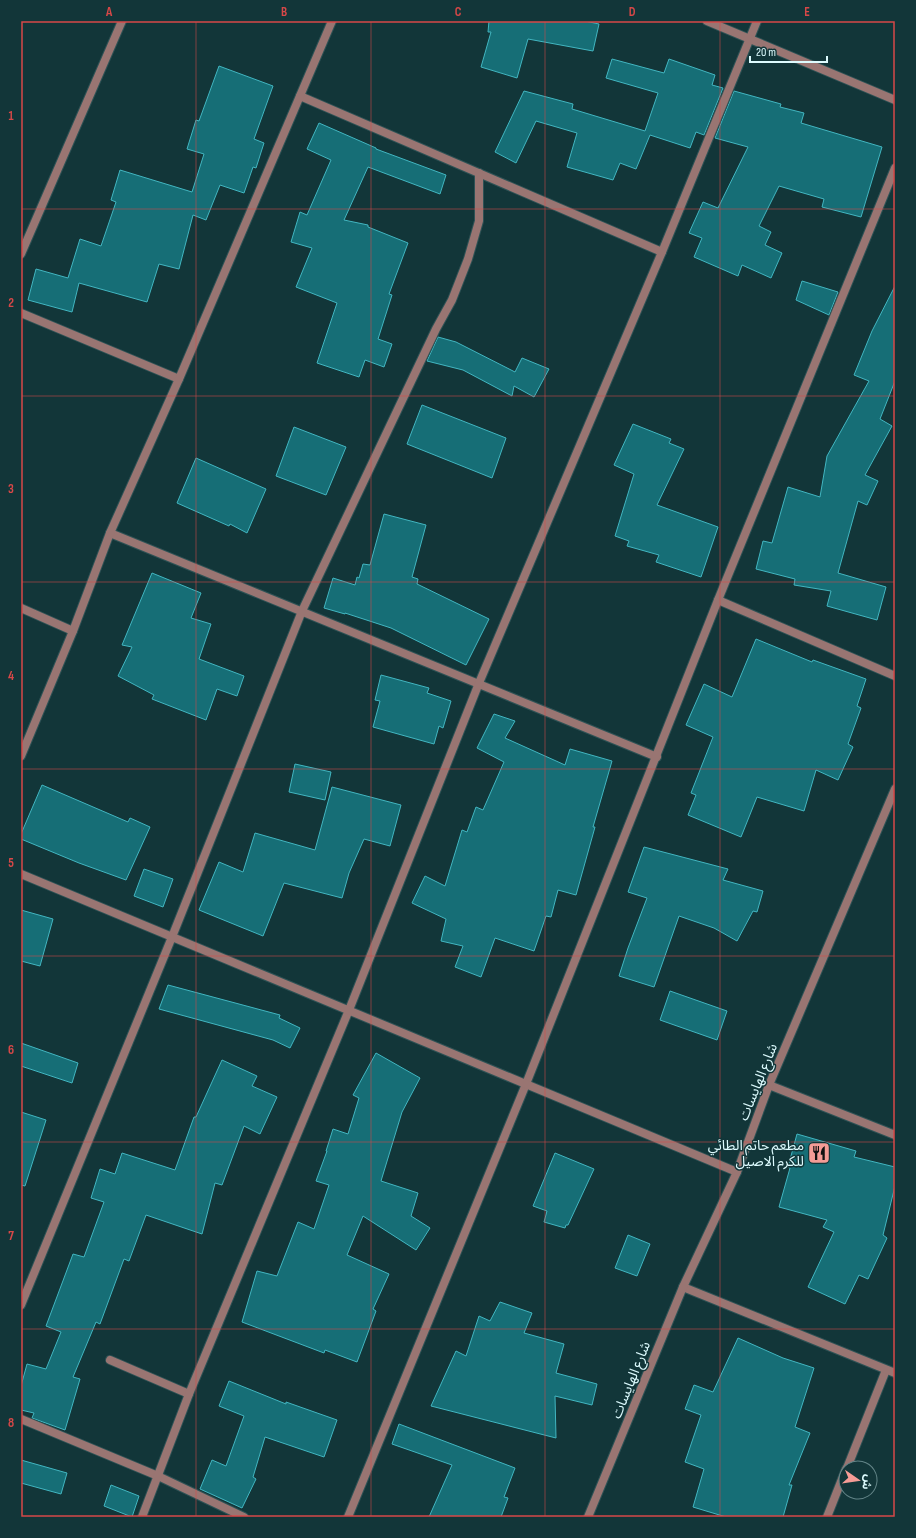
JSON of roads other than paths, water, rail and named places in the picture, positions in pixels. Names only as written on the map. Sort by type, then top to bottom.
[{"type":"street","points":[[21,254],[122,21]]},
{"type":"street","points":[[21,756],[73,631],[110,533],[179,378],[332,21]]},
{"type":"street","points":[[707,21],[895,100]]},
{"type":"street","points":[[142,1517],[189,1394],[349,1010],[478,683],[662,252],[758,21]]},
{"type":"street","points":[[300,96],[662,252]]},
{"type":"street","points":[[348,1517],[526,1084],[718,600],[895,168]]},
{"type":"street","points":[[21,1306],[172,937],[302,611],[436,329],[452,300],[468,259],[479,221],[479,173]]},
{"type":"street","points":[[21,313],[179,378]]},
{"type":"street","points":[[110,533],[657,757]]},
{"type":"street","points":[[718,600],[895,676]]},
{"type":"street","points":[[21,608],[73,631]]},
{"type":"street","name":"شارع الهايسات","points":[[588,1517],[683,1287],[737,1172],[769,1085],[895,789]]},
{"type":"street","points":[[21,874],[737,1172]]},
{"type":"street","points":[[769,1085],[895,1135]]},
{"type":"street","points":[[683,1287],[895,1373]]},
{"type":"street","points":[[110,1360],[189,1394]]},
{"type":"street","points":[[850,1460],[886,1370]]},
{"type":"street","points":[[21,1419],[158,1476],[244,1517]]},
{"type":"street","points":[[827,1517],[838,1489]]},
{"type":"place","name":"مطعم حاتم الطائي للكرم الاصيل","points":[[819,1153]]}]
